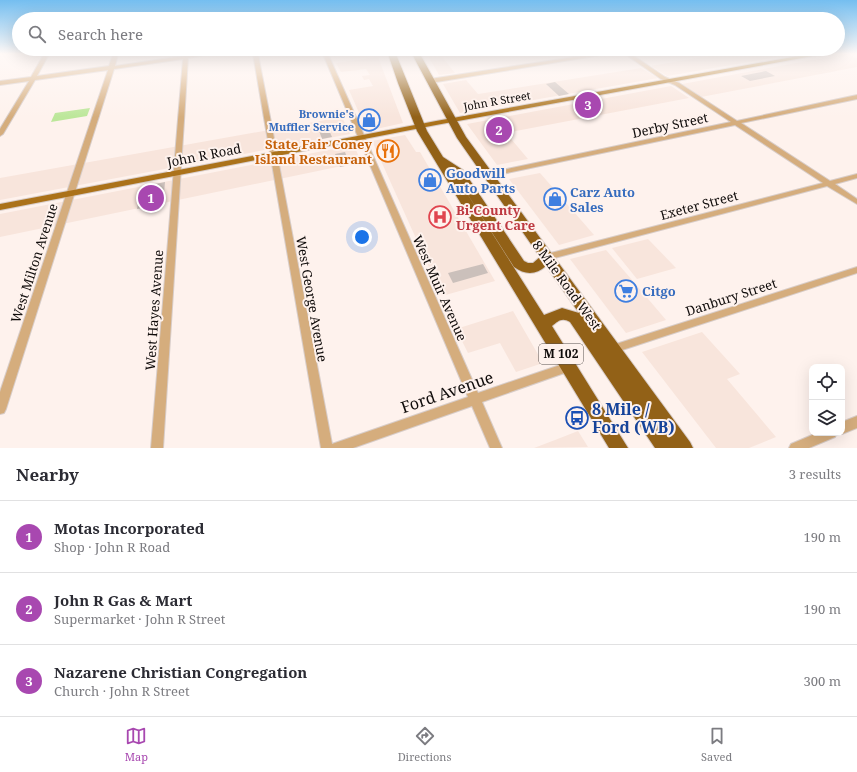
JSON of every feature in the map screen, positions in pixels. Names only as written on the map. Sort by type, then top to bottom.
[{"type":"highway","points":[[397,75],[402,84]]},
{"type":"highway","points":[[399,75],[402,84]]},
{"type":"highway","name":"8 Mile Road West","points":[[427,75],[451,120],[488,175],[684,448]]},
{"type":"highway","name":"M 102","points":[[402,84],[419,126],[619,448]]},
{"type":"highway","points":[[438,156],[459,172],[519,264],[524,268],[534,268],[541,265],[547,257]]},
{"type":"highway","points":[[543,325],[554,315],[560,313],[568,314],[575,318],[666,448]]},
{"type":"main road","name":"John R Street","points":[[436,123],[704,75]]},
{"type":"main road","name":"John R Road","points":[[0,207],[436,123]]},
{"type":"street","points":[[0,134],[35,75]]},
{"type":"street","points":[[0,83],[55,75]]},
{"type":"street","name":"West Milton Avenue","points":[[0,409],[109,75]]},
{"type":"street","name":"West Hayes Avenue","points":[[157,448],[184,75]]},
{"type":"street","name":"West George Avenue","points":[[259,75],[327,448]]},
{"type":"street","name":"West Muir Avenue","points":[[334,75],[496,448]]},
{"type":"street","points":[[430,81],[469,75]]},
{"type":"street","points":[[661,75],[857,202]]},
{"type":"street","name":"Derby Street","points":[[488,175],[857,97]]},
{"type":"street","name":"Exeter Street","points":[[547,257],[857,176]]},
{"type":"street","name":"Danbury Street","points":[[613,349],[857,270]]},
{"type":"street","name":"Ford Avenue","points":[[336,448],[569,367]]},
{"type":"street","points":[[845,427],[857,422]]},
{"type":"street","points":[[795,448],[824,436]]},
{"type":"shaded area","points":[[385,75],[403,123],[367,131],[349,90],[373,86],[369,79],[364,80],[362,76]]},
{"type":"shaded area","points":[[598,75],[653,75],[658,78],[460,113],[443,84],[466,80],[478,94]]},
{"type":"shaded area","points":[[732,75],[816,75],[701,97],[682,84]]},
{"type":"shaded area","points":[[671,86],[689,98],[506,133],[528,159],[497,165],[467,124]]},
{"type":"shaded area","points":[[342,117],[350,134],[0,200],[0,178]]},
{"type":"shaded area","points":[[405,135],[416,152],[420,152],[495,281],[442,296],[372,141]]},
{"type":"shaded area","points":[[354,145],[361,162],[0,237],[0,214]]},
{"type":"shaded area","points":[[540,173],[594,235],[559,245],[509,179]]},
{"type":"shaded area","points":[[648,239],[676,268],[637,279],[612,248]]},
{"type":"shaded area","points":[[606,250],[666,320],[626,333],[570,259]]},
{"type":"shaded area","points":[[513,311],[543,363],[516,372],[500,343],[468,353],[456,329]]},
{"type":"shaded area","points":[[702,332],[740,374],[727,379],[776,437],[749,448],[716,448],[642,352]]},
{"type":"shaded area","points":[[578,431],[588,447],[534,448],[555,440]]},
{"type":"green space","points":[[90,108],[87,116],[51,122],[55,113]]},
{"type":"building","points":[[773,75],[775,76],[750,81],[741,76]]},
{"type":"building","points":[[555,82],[569,94],[559,96],[546,84]]},
{"type":"building","points":[[326,123],[332,137],[322,139],[317,125]]},
{"type":"building","name":"State Fair Coney Island Restaurant","points":[[393,146],[397,154],[384,157],[380,148]]},
{"type":"building","points":[[345,152],[350,165],[340,167],[335,154]]},
{"type":"building","points":[[165,182],[163,204],[137,209],[141,187]]},
{"type":"building","points":[[483,264],[488,273],[453,283],[448,273]]},
{"type":"place","name":"Nazarene Christian Congregation","points":[[588,105]]},
{"type":"place","name":"Brownie's Muffler Service","points":[[369,120]]},
{"type":"place","name":"John R Gas & Mart","points":[[499,130]]},
{"type":"place","name":"State Fair Coney Island Restaurant","points":[[388,151]]},
{"type":"place","name":"Goodwill Auto Parts","points":[[430,180]]},
{"type":"place","name":"Motas Incorporated","points":[[151,198]]},
{"type":"place","name":"Carz Auto Sales","points":[[555,199]]},
{"type":"place","name":"Bi-County Urgent Care","points":[[440,217]]},
{"type":"place","name":"Citgo","points":[[626,291]]},
{"type":"place","name":"8 Mile / Ford (WB)","points":[[577,418]]}]
